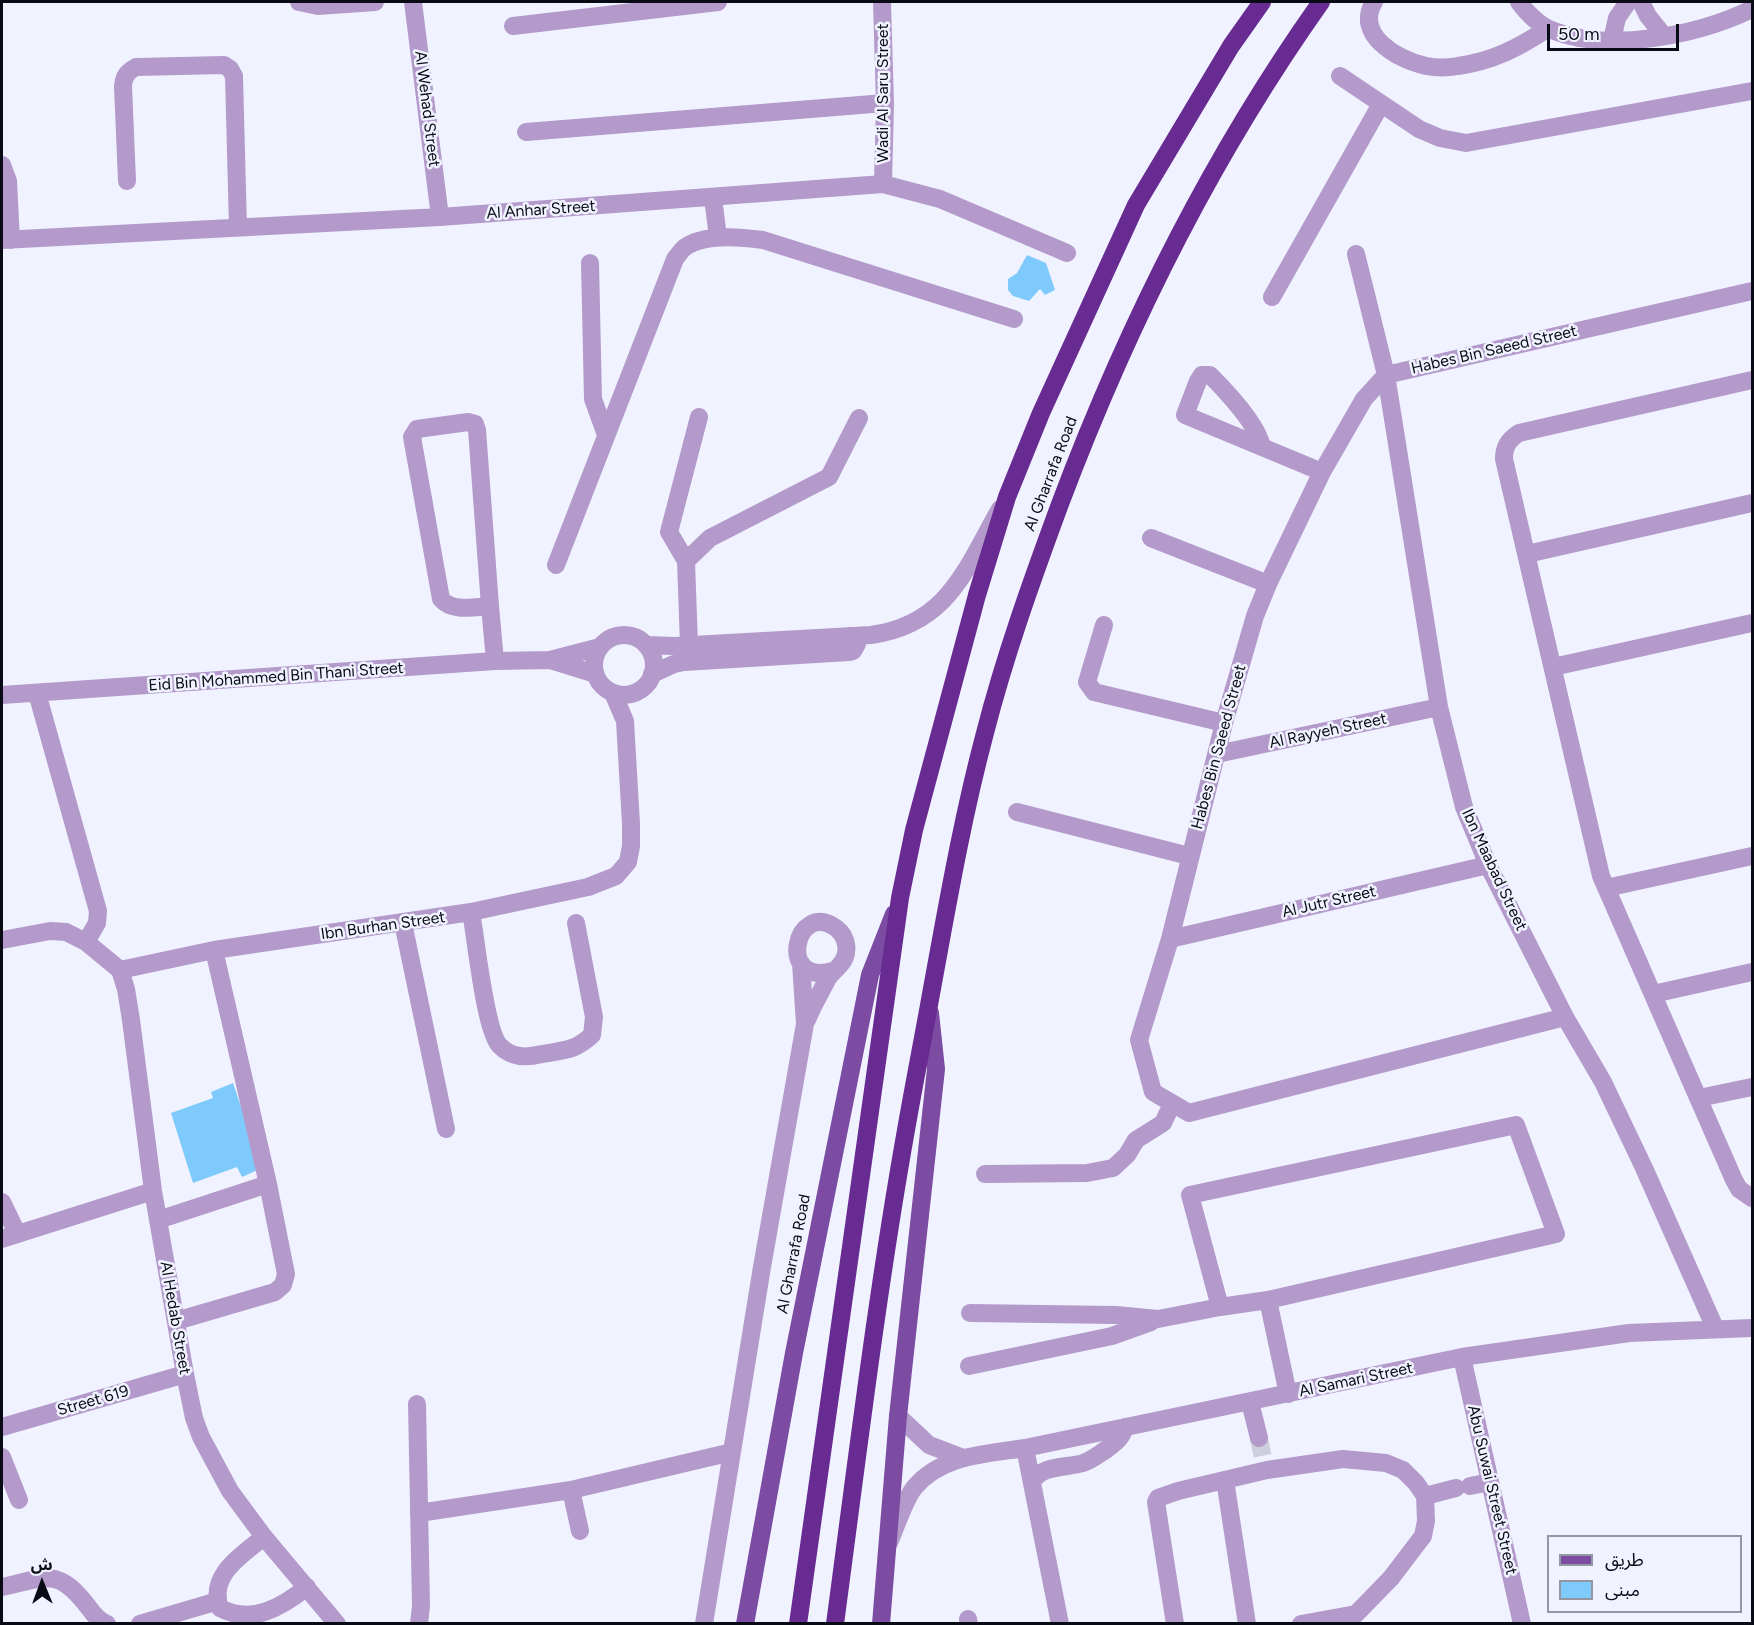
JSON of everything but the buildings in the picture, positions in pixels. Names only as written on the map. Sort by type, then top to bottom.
[{"type":"highway","name":"Al Gharrafa Road","points":[[798,1623],[900,898],[914,830],[963,644],[1007,497],[1078,328],[1136,205],[1231,46],[1262,2]]},
{"type":"highway","name":"Al Gharrafa Road","points":[[835,1623],[870,1361],[929,1004],[984,736],[1026,594],[1077,458],[1132,328],[1164,261],[1212,173],[1265,85],[1321,2]]},
{"type":"main road","name":"Al Gharrafa Road","points":[[745,1623],[794,1353],[870,975],[900,898]]},
{"type":"main road","name":"Al Gharrafa Road","points":[[881,1623],[898,1416],[936,1069],[929,1004]]},
{"type":"street","points":[[299,2],[318,6],[375,2]]},
{"type":"street","name":"Al Wehad Street","points":[[413,2],[440,217]]},
{"type":"street","points":[[513,26],[718,2]]},
{"type":"street","name":"Wadi Al Saru Street","points":[[882,2],[885,103],[883,184]]},
{"type":"street","points":[[1374,2],[1370,8],[1369,25],[1377,40],[1412,62],[1427,66],[1443,68],[1459,66],[1496,57],[1518,48],[1547,29]]},
{"type":"street","points":[[1519,2],[1547,29],[1570,36],[1612,40],[1664,36],[1692,31],[1726,21],[1752,9]]},
{"type":"street","points":[[1612,40],[1617,18],[1628,2]]},
{"type":"street","points":[[1641,2],[1651,22],[1664,36]]},
{"type":"street","points":[[127,182],[123,86],[124,78],[129,71],[136,67],[224,65],[234,76],[238,228]]},
{"type":"street","points":[[1340,76],[1419,129],[1440,138],[1466,143],[1752,91]]},
{"type":"street","points":[[526,132],[885,103]]},
{"type":"street","points":[[1272,297],[1381,104]]},
{"type":"street","points":[[2,166],[8,181],[6,240]]},
{"type":"street","name":"Al Anhar Street","points":[[6,240],[440,217],[883,184],[940,199],[1067,253]]},
{"type":"street","points":[[713,198],[718,237]]},
{"type":"street","points":[[556,566],[675,259],[685,248],[697,242],[718,237],[763,240],[1014,319]]},
{"type":"street","name":"Ibn Maabad Street","points":[[1356,254],[1386,375],[1439,707],[1464,807],[1488,865],[1565,1017],[1603,1082],[1715,1328]]},
{"type":"street","points":[[590,263],[593,399],[606,435]]},
{"type":"street","name":"Habes Bin Saeed Street","points":[[1565,1017],[1189,1113],[1153,1092],[1138,1040],[1170,939],[1224,723],[1256,616],[1268,584],[1322,472],[1364,399],[1386,375],[1752,291]]},
{"type":"street","points":[[1262,447],[1256,428],[1210,375],[1200,377],[1185,415],[1322,472]]},
{"type":"street","points":[[1752,380],[1519,433],[1506,444],[1504,459],[1594,850],[1606,888],[1734,1180],[1739,1189],[1752,1198]]},
{"type":"street","points":[[689,645],[686,561],[669,532],[699,417]]},
{"type":"street","points":[[686,561],[710,538],[829,477],[859,418]]},
{"type":"street","points":[[490,606],[450,607],[441,599],[412,441],[412,436],[417,429],[468,422],[477,427],[495,661]]},
{"type":"street","points":[[646,645],[689,645],[891,632],[926,616],[940,605],[961,576],[1007,497]]},
{"type":"street","points":[[1527,554],[1752,503]]},
{"type":"street","points":[[1151,538],[1268,584]]},
{"type":"street","points":[[1553,667],[1752,623]]},
{"type":"street","points":[[1104,625],[1088,682],[1094,692],[1224,723]]},
{"type":"street","points":[[622,635],[639,639],[646,645],[654,662],[652,674],[645,686],[634,693],[627,695],[613,693],[605,688],[595,674],[594,660],[600,647],[614,636],[622,635]]},
{"type":"street","points":[[652,674],[684,662],[849,652],[853,651],[857,644],[856,640],[849,636]]},
{"type":"street","name":"Eid Bin Mohammed Bin Thani Street","points":[[2,695],[495,661],[550,660],[600,647]]},
{"type":"street","name":"Eid Bin Mohammed Bin Thani Street","points":[[550,660],[595,674]]},
{"type":"street","points":[[37,693],[96,900],[97,923],[86,942]]},
{"type":"street","name":"Ibn Burhan Street","points":[[120,970],[214,950],[471,912],[588,886],[616,876],[628,862],[631,824],[625,721],[613,693]]},
{"type":"street","name":"Ibn Burhan Street","points":[[625,721],[634,693]]},
{"type":"street","name":"Al Rayyeh Street","points":[[1216,754],[1439,707]]},
{"type":"street","points":[[1017,812],[1190,855]]},
{"type":"street","points":[[1606,888],[1752,856]]},
{"type":"street","name":"Al Jutr Street","points":[[1170,939],[1488,865]]},
{"type":"street","points":[[471,912],[489,1026],[498,1045],[512,1055],[527,1058],[579,1047],[592,1035],[594,1017],[576,923]]},
{"type":"street","points":[[403,923],[446,1129]]},
{"type":"street","points":[[704,1623],[762,1267],[805,1024],[801,963],[796,945],[805,929],[814,924],[823,923],[840,931],[847,948],[845,957],[833,971],[805,1024]]},
{"type":"street","points":[[2,940],[59,931],[73,934],[120,970]]},
{"type":"street","points":[[176,1321],[275,1292],[283,1285],[286,1274],[268,1184],[214,950]]},
{"type":"street","points":[[801,963],[815,973],[833,971]]},
{"type":"street","name":"Al Hedab Street","points":[[120,970],[129,1009],[153,1191],[194,1418],[201,1437],[230,1491],[264,1537],[337,1623]]},
{"type":"street","points":[[1653,994],[1752,972]]},
{"type":"street","points":[[1699,1098],[1752,1087]]},
{"type":"street","points":[[985,1174],[1087,1173],[1113,1168],[1127,1155],[1136,1140],[1163,1123],[1172,1104]]},
{"type":"street","points":[[969,1366],[1112,1335],[1158,1319],[1268,1300],[1556,1234],[1516,1125],[1190,1195],[1220,1307]]},
{"type":"street","points":[[158,1220],[268,1184]]},
{"type":"street","points":[[2,1202],[9,1236],[153,1191]]},
{"type":"street","points":[[1268,1300],[1288,1394]]},
{"type":"street","points":[[970,1313],[1158,1319]]},
{"type":"street","name":"Al Samari Street","points":[[889,1543],[914,1489],[939,1467],[963,1458],[1025,1448],[1462,1357],[1629,1333],[1752,1328]]},
{"type":"street","name":"Abu Suwai Street Street","points":[[1462,1357],[1522,1623]]},
{"type":"street","name":"Street 619","points":[[2,1427],[185,1374]]},
{"type":"street","points":[[1251,1402],[1259,1438]]},
{"type":"street","points":[[417,1404],[419,1623]]},
{"type":"street","name":"Al Samari Street","points":[[898,1416],[929,1445],[963,1458]]},
{"type":"street","points":[[1032,1483],[1036,1476],[1043,1472],[1082,1463],[1095,1457],[1118,1440],[1125,1427]]},
{"type":"street","points":[[1025,1448],[1060,1623]]},
{"type":"street","points":[[419,1513],[571,1490],[732,1452]]},
{"type":"street","points":[[2,1457],[19,1500]]},
{"type":"street","points":[[1175,1623],[1156,1502],[1158,1498],[1225,1480],[1265,1464],[1343,1459],[1386,1462],[1403,1470],[1425,1496],[1426,1521],[1423,1536],[1391,1578],[1356,1614],[1301,1623]]},
{"type":"street","points":[[1225,1480],[1247,1623]]},
{"type":"street","points":[[1425,1496],[1490,1482]]},
{"type":"street","points":[[571,1490],[580,1531]]},
{"type":"street","points":[[264,1537],[225,1571],[217,1590],[220,1608],[236,1618],[258,1618],[274,1612],[308,1587]]},
{"type":"street","points":[[2,1587],[44,1579],[62,1580],[72,1587],[95,1616],[107,1623]]},
{"type":"street","points":[[140,1623],[218,1601]]},
{"type":"tunnel","points":[[1259,1438],[1263,1458]]}]
